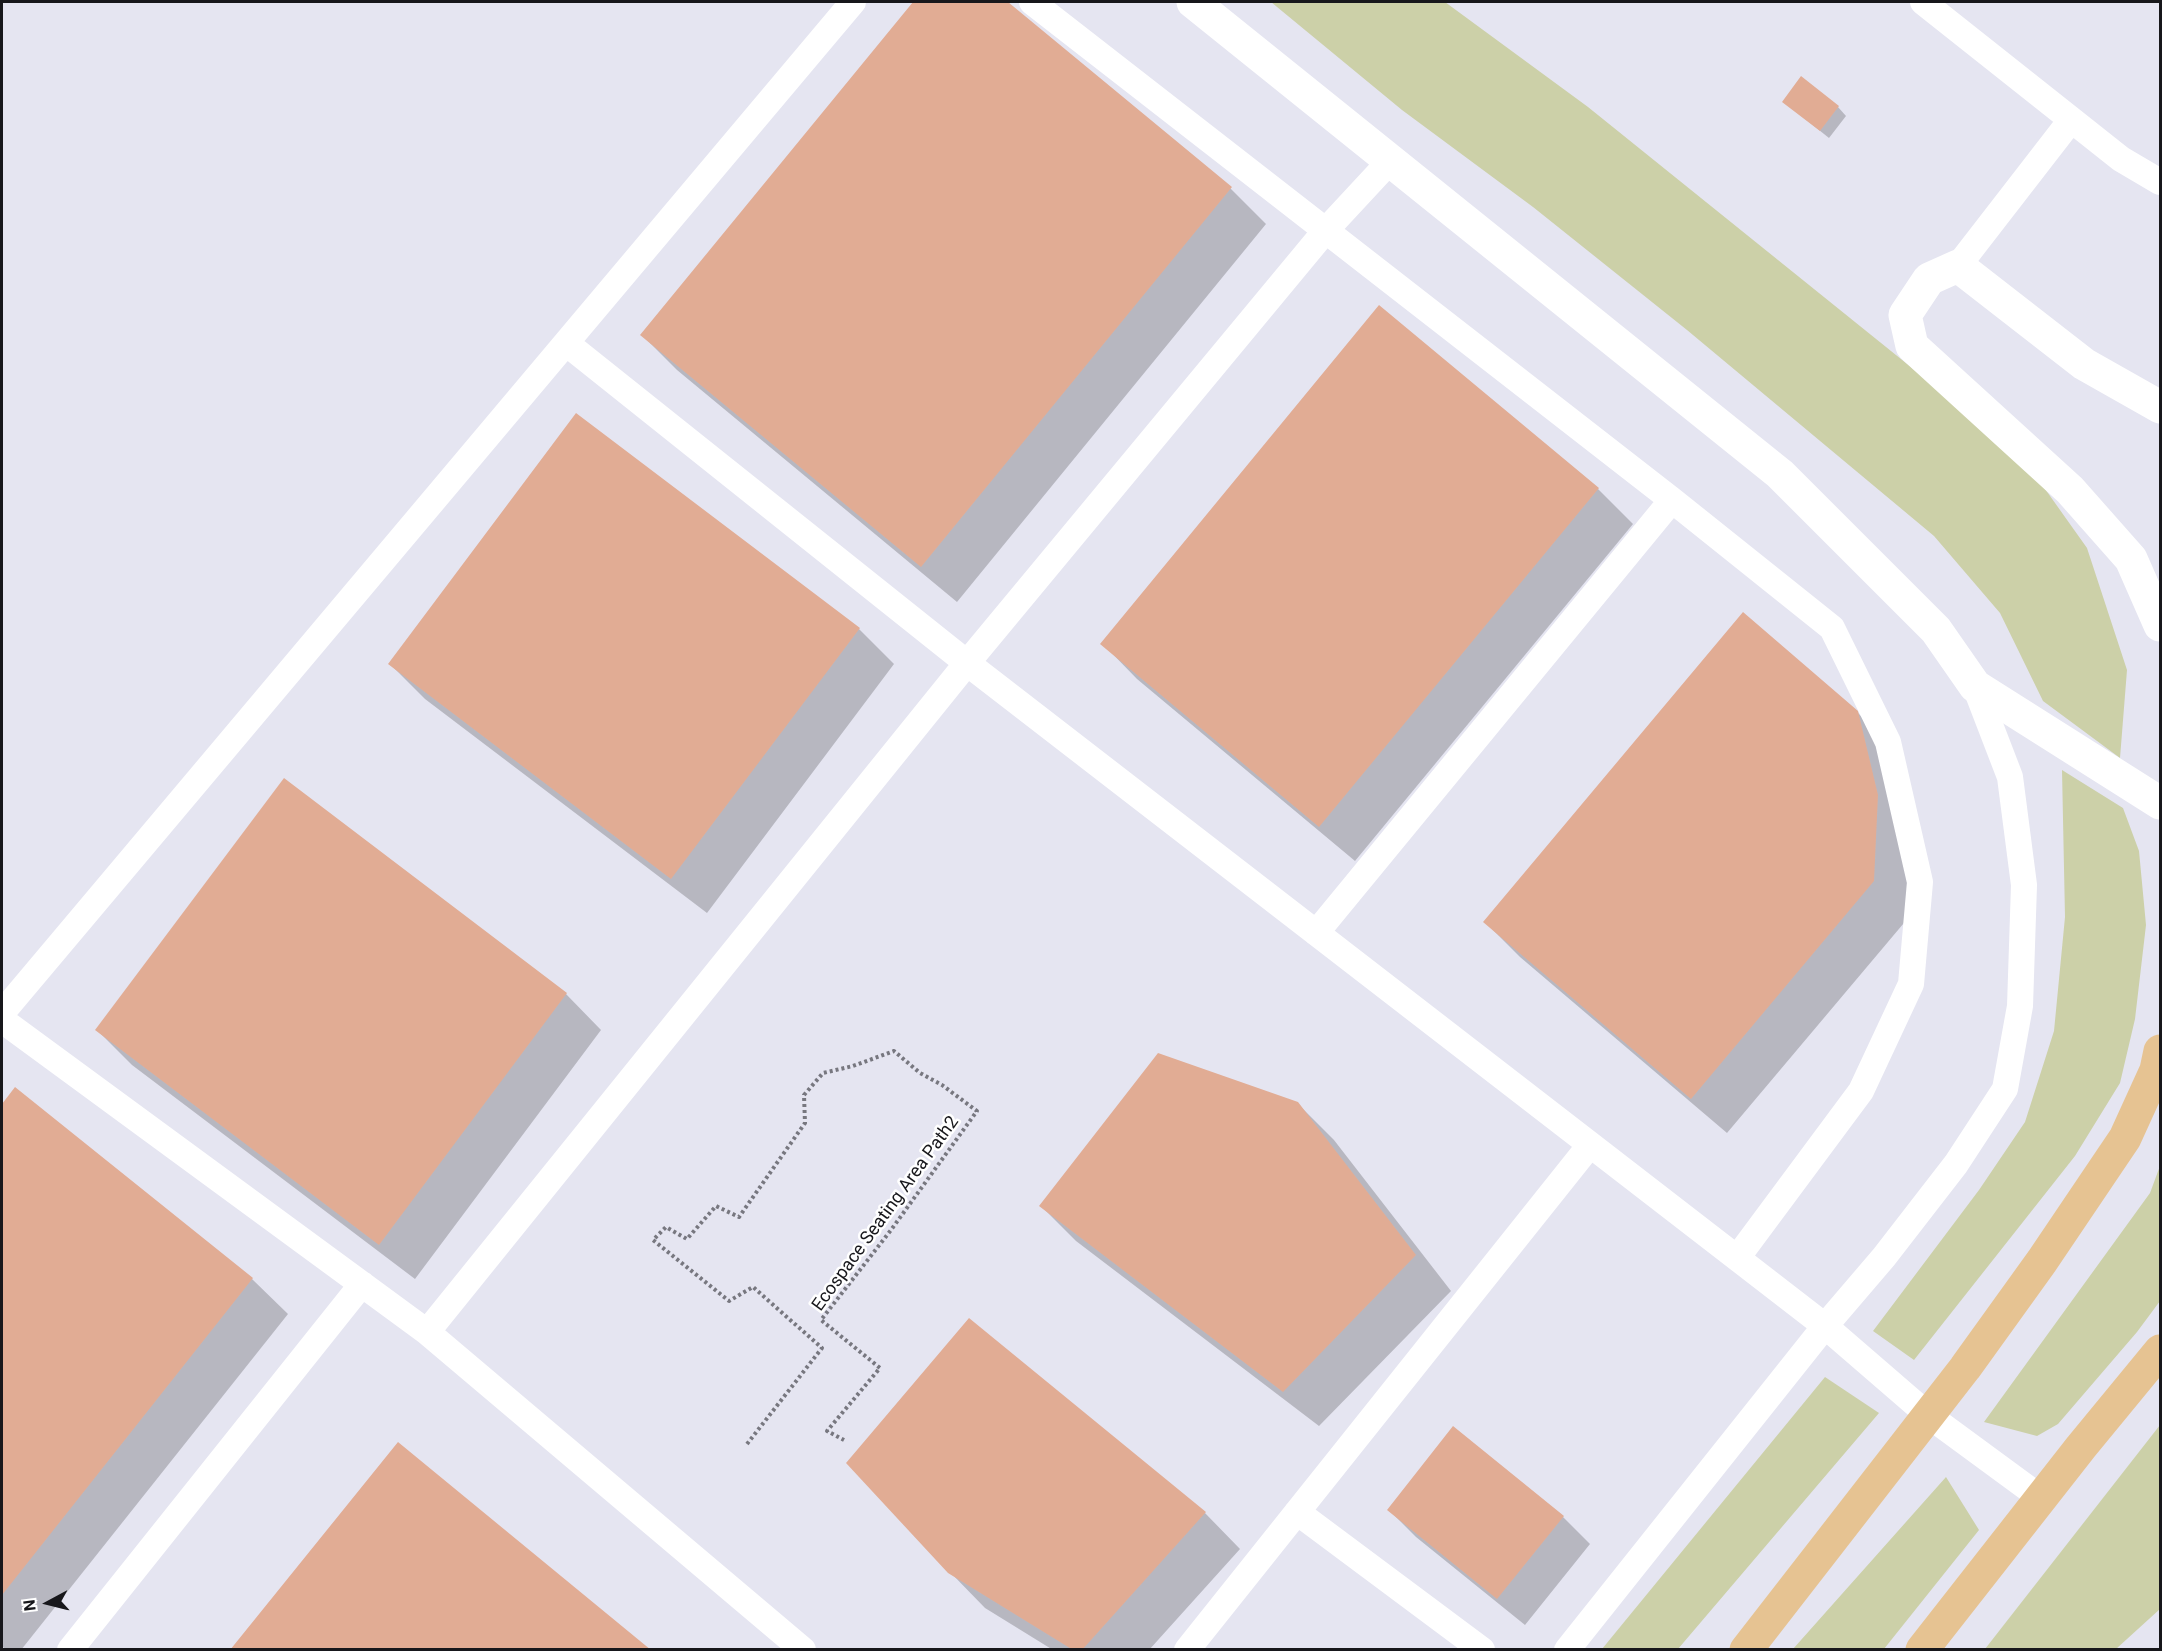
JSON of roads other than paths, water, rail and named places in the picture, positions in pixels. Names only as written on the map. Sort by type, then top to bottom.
[{"type":"main road","points":[[1746,1650],[1928,1415],[2042,1261],[2125,1138],[2156,1070],[2160,1051]]},
{"type":"main road","points":[[1922,1650],[2160,1351]]},
{"type":"street","points":[[1192,2],[1780,474],[1936,630],[1975,686],[2160,803]]},
{"type":"street","points":[[2160,407],[2084,364],[1958,266],[1929,279],[1905,315],[1912,346],[2078,498],[2131,559],[2160,625]]},
{"type":"lane","points":[[2,1013],[853,2]]},
{"type":"lane","points":[[1032,2],[1672,500],[1832,628],[1888,742],[1920,882],[1911,984],[1861,1091],[1737,1258]]},
{"type":"lane","points":[[1923,2],[2121,159],[2160,182]]},
{"type":"lane","points":[[1958,266],[2071,120]]},
{"type":"lane","points":[[427,1332],[967,663],[1326,230],[1391,160]]},
{"type":"lane","points":[[566,343],[967,663],[1825,1326],[1928,1415],[2041,1498]]},
{"type":"lane","points":[[1316,933],[1672,500]]},
{"type":"lane","points":[[1568,1650],[1825,1326],[1884,1257],[1956,1164],[2006,1089],[2020,1006],[2024,885],[2010,777],[1975,686]]},
{"type":"lane","points":[[2,1020],[427,1332],[803,1650]]},
{"type":"lane","points":[[1187,1650],[1590,1144]]},
{"type":"lane","points":[[70,1650],[362,1284]]},
{"type":"lane","points":[[1297,1512],[1482,1650]]}]
